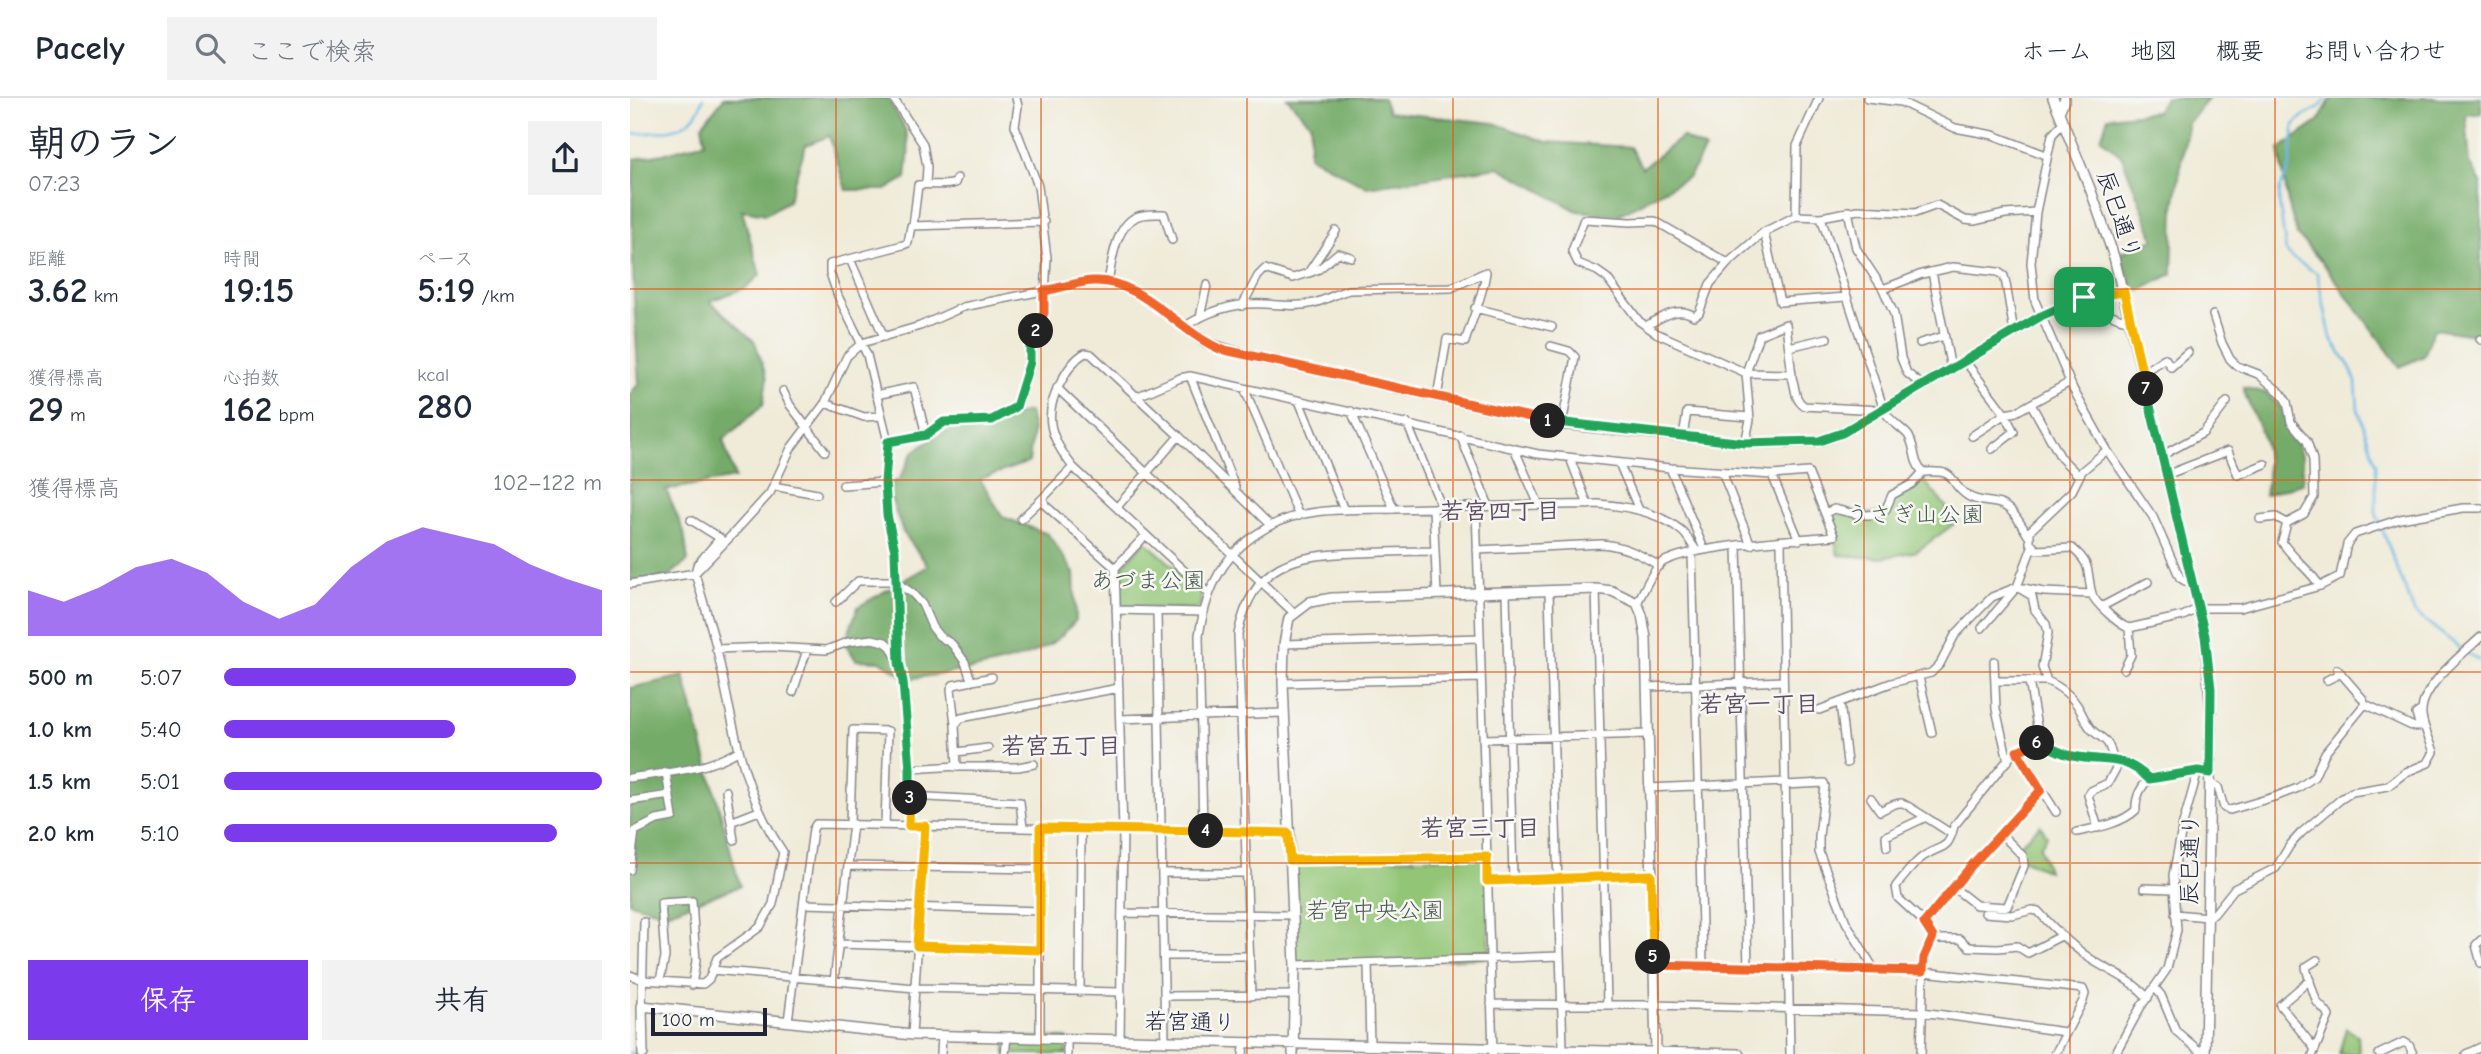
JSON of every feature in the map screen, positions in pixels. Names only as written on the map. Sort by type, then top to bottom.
[{"type":"street","points":[[893,98],[923,144],[927,167],[926,184]]},
{"type":"street","points":[[888,442],[926,435],[944,422],[992,420],[1016,407],[1030,362],[1030,340],[1041,324],[1044,313],[1047,258],[1038,186],[1015,126],[1018,106],[1016,98]]},
{"type":"street","points":[[1796,216],[1797,146],[1819,98]]},
{"type":"street","points":[[1867,98],[1893,99],[1955,128],[1993,135],[2046,155]]},
{"type":"street","name":"辰巳通り","points":[[2053,98],[2104,225],[2124,292],[2205,636],[2211,689],[2204,1054]]},
{"type":"street","points":[[2059,112],[2065,98]]},
{"type":"street","points":[[2063,123],[2052,135],[2036,212],[2031,263],[2034,293],[2041,316],[2070,382],[2107,450],[2153,516],[2180,578],[2185,581],[2191,579]]},
{"type":"street","points":[[909,826],[910,769],[899,662],[895,551],[887,515],[885,482],[888,442],[862,343],[838,296],[830,273],[830,264],[908,243],[918,185],[948,185],[954,183],[957,178]]},
{"type":"street","points":[[1646,326],[1675,312],[1694,316],[1699,313],[1710,284],[1728,263],[1764,232],[1796,216],[1821,217],[1858,210],[1915,213],[1937,205],[1965,220],[1974,221],[2005,214],[2036,212]]},
{"type":"street","points":[[1848,211],[1856,248],[1883,289],[1894,314],[1901,358],[1907,373],[1923,386]]},
{"type":"street","points":[[1108,282],[1113,255],[1126,224],[1138,216],[1164,214],[1171,240]]},
{"type":"street","points":[[1821,217],[1884,410],[1888,418],[1909,436],[1919,468],[1923,472]]},
{"type":"street","points":[[1728,263],[1655,221],[1584,219],[1572,251],[1578,263],[1607,278],[1626,305],[1656,333],[1746,373],[1786,372],[1792,376]]},
{"type":"street","points":[[913,226],[1044,222]]},
{"type":"street","points":[[1308,273],[1336,231]]},
{"type":"street","points":[[1764,232],[1780,302],[1846,297]]},
{"type":"street","points":[[1242,306],[1258,276],[1265,269],[1293,278],[1320,269],[1338,253],[1351,257]]},
{"type":"street","points":[[850,259],[884,337]]},
{"type":"street","points":[[1883,289],[1952,267],[1998,272],[2004,276],[2014,332]]},
{"type":"street","points":[[1184,327],[1209,312],[1265,304],[1289,307],[1314,304],[1349,290],[1451,288],[1486,272],[1483,292],[1475,308],[1465,342],[1447,339],[1437,397]]},
{"type":"street","points":[[1932,272],[1951,369]]},
{"type":"street","points":[[630,584],[695,573],[763,503],[792,448],[825,403],[847,356],[862,343],[920,326],[963,307],[1093,281],[1108,282],[1126,288],[1152,303],[1206,343],[1220,349],[1562,424],[1745,443],[1819,441],[1842,433],[2041,316],[2077,300],[2124,292]]},
{"type":"street","points":[[1200,317],[1207,285]]},
{"type":"street","points":[[2077,300],[2129,320]]},
{"type":"street","points":[[1475,308],[1552,327]]},
{"type":"street","points":[[2213,315],[2230,359],[2237,366],[2258,374],[2281,393],[2287,402],[2291,422],[2307,441],[2313,460],[2314,497],[2304,514],[2287,523],[2282,542],[2290,556],[2315,578],[2320,586]]},
{"type":"street","points":[[1745,443],[1749,417],[1746,373],[1759,335],[1786,324],[1792,376],[1799,403],[1804,406],[1884,410]]},
{"type":"street","points":[[1920,343],[1944,336]]},
{"type":"street","points":[[1789,347],[1827,338]]},
{"type":"street","points":[[1551,346],[1569,351],[1575,356],[1562,424]]},
{"type":"street","points":[[2142,373],[2165,358],[2171,367],[2188,352]]},
{"type":"street","points":[[1208,593],[1073,467],[1059,449],[1052,434],[1051,400],[1068,368],[1085,353],[1091,354],[1270,525]]},
{"type":"street","points":[[1965,361],[2006,414],[2013,434],[1992,449]]},
{"type":"street","points":[[1191,376],[1237,491]]},
{"type":"street","points":[[1136,397],[1191,376],[1570,458],[1772,475],[1808,472],[1835,536],[1698,550],[1671,557],[1659,566],[1637,603]]},
{"type":"street","points":[[1972,436],[2006,414],[2016,412],[2070,382]]},
{"type":"street","points":[[876,395],[914,387],[926,435]]},
{"type":"street","points":[[1057,388],[1294,613]]},
{"type":"street","points":[[1244,388],[1299,516]]},
{"type":"street","points":[[783,391],[825,451]]},
{"type":"street","points":[[1299,401],[1344,510]]},
{"type":"street","points":[[2161,456],[2203,433],[2227,402]]},
{"type":"street","points":[[825,403],[857,415],[880,416]]},
{"type":"street","points":[[2031,404],[2061,458],[2079,477]]},
{"type":"street","points":[[1352,411],[1394,509]]},
{"type":"street","points":[[1682,436],[1687,412],[1749,417]]},
{"type":"street","points":[[1407,423],[1442,508]]},
{"type":"street","points":[[1460,435],[1489,506]]},
{"type":"street","points":[[1117,507],[1179,436]]},
{"type":"street","points":[[1514,448],[1539,505]]},
{"type":"street","points":[[2029,537],[2030,531],[2038,522],[2072,491],[2088,465],[2107,450]]},
{"type":"street","points":[[2166,475],[2228,451],[2238,475],[2265,464]]},
{"type":"street","points":[[1570,458],[1588,505]]},
{"type":"street","points":[[1619,463],[1639,510]]},
{"type":"street","points":[[1021,519],[1073,467]]},
{"type":"street","points":[[1670,468],[1698,550],[1696,685],[1703,966]]},
{"type":"street","points":[[1825,513],[1834,509],[1876,515],[1885,511],[1892,495],[1912,484],[1923,472],[1941,471],[1952,477],[1965,494],[1973,499],[2000,504],[2010,509],[2029,537],[2032,547],[2017,587],[1982,628]]},
{"type":"street","points":[[1722,472],[1751,545]]},
{"type":"street","points":[[1772,475],[1799,540]]},
{"type":"street","points":[[843,485],[885,482]]},
{"type":"street","points":[[773,485],[817,495]]},
{"type":"street","points":[[1043,498],[1045,505],[1115,568]]},
{"type":"street","points":[[1203,831],[1199,716],[1199,635],[1202,612],[1208,593],[1233,554],[1242,544],[1270,525],[1299,516],[1344,510],[1539,505],[1621,506],[1665,521],[1684,533],[1698,550]]},
{"type":"street","points":[[1476,507],[1493,1052]]},
{"type":"street","points":[[1433,508],[1437,594]]},
{"type":"street","points":[[2032,547],[2037,550],[2073,548],[2083,558],[2089,570],[2092,594],[2121,626],[2129,628],[2183,616],[2199,608],[2240,608],[2320,586],[2340,576],[2347,544],[2356,534],[2400,519],[2462,508],[2481,508]]},
{"type":"street","points":[[2260,519],[2276,517],[2287,523]]},
{"type":"street","points":[[630,975],[643,980],[703,984],[709,979],[717,958],[760,927],[773,904],[783,852],[766,828],[738,751],[716,649],[695,573],[697,565],[720,538],[691,520]]},
{"type":"street","points":[[1120,1039],[1123,830],[1115,568],[1146,535]]},
{"type":"street","points":[[1781,542],[1790,1054]]},
{"type":"street","points":[[1477,550],[1616,545],[1638,553],[1659,566]]},
{"type":"street","points":[[1737,546],[1748,967]]},
{"type":"street","points":[[1251,996],[1238,634],[1246,606],[1263,581],[1276,569],[1300,557],[1434,551]]},
{"type":"street","points":[[836,602],[858,581],[897,582],[922,604],[939,636],[953,644],[965,662],[971,680]]},
{"type":"street","points":[[2103,606],[2148,582]]},
{"type":"street","points":[[2017,587],[2032,596],[2035,610],[2046,624],[2048,633],[2042,667],[2047,681]]},
{"type":"street","points":[[1819,710],[1891,683],[1931,673],[1940,664],[1955,635],[1992,597],[2017,587],[2044,592],[2092,594]]},
{"type":"street","points":[[1596,589],[1607,1004]]},
{"type":"street","points":[[1293,1054],[1295,965],[1283,713],[1284,644],[1289,618],[1310,602],[1332,598],[1596,589],[1612,591],[1637,603],[1646,638],[1656,1053]]},
{"type":"street","points":[[1549,592],[1563,1049]]},
{"type":"street","points":[[1506,593],[1513,880]]},
{"type":"street","points":[[1116,610],[1202,612]]},
{"type":"street","points":[[1157,611],[1165,1040]]},
{"type":"street","points":[[2124,669],[2131,655],[2129,628]]},
{"type":"street","points":[[2175,914],[2208,917],[2218,911],[2234,889],[2276,868],[2301,833],[2341,799],[2352,792],[2388,786],[2406,772],[2428,763],[2434,752],[2422,715],[2426,696],[2436,680],[2481,636]]},
{"type":"street","points":[[1284,644],[1479,638]]},
{"type":"street","points":[[716,649],[770,647],[826,650],[848,642],[872,639],[891,646],[899,662]]},
{"type":"street","points":[[793,692],[807,650]]},
{"type":"street","points":[[1994,661],[1996,709],[2008,761]]},
{"type":"street","points":[[2327,680],[2339,671],[2365,704],[2414,727],[2420,727],[2416,714],[2422,710]]},
{"type":"street","points":[[955,766],[957,752],[951,689],[956,683],[992,677]]},
{"type":"street","points":[[1919,677],[1932,733]]},
{"type":"street","points":[[1283,683],[1481,678]]},
{"type":"street","points":[[1648,687],[1783,681]]},
{"type":"street","points":[[1996,681],[2047,681],[2069,696],[2091,729],[2105,738],[2117,760],[2108,783],[2088,795],[2098,828]]},
{"type":"street","points":[[2029,681],[2040,744]]},
{"type":"street","points":[[955,725],[961,718],[1119,688]]},
{"type":"street","points":[[1840,702],[1847,763]]},
{"type":"street","points":[[2077,832],[2098,828],[2131,815],[2136,810],[2136,799],[2149,779],[2198,771],[2218,787],[2224,808],[2230,810],[2298,788],[2314,777],[2325,753],[2365,704]]},
{"type":"street","points":[[1120,719],[1283,713]]},
{"type":"street","points":[[834,981],[849,866],[853,730],[888,731],[885,825]]},
{"type":"street","points":[[1483,739],[1648,733]]},
{"type":"street","points":[[1933,939],[1924,923],[1898,898],[1896,887],[1923,856],[1946,847],[1954,827],[2017,751],[2036,743],[2076,757],[2117,760],[2139,769],[2149,779]]},
{"type":"street","points":[[957,752],[988,748]]},
{"type":"street","points":[[630,778],[720,762],[738,751]]},
{"type":"street","points":[[2017,751],[2056,812]]},
{"type":"street","points":[[910,769],[955,766],[1018,767],[1034,764]]},
{"type":"street","points":[[2115,1054],[2168,969],[2177,930],[2173,890],[2177,850],[2198,771]]},
{"type":"street","points":[[630,870],[635,831],[657,820],[673,817],[666,772]]},
{"type":"street","points":[[1648,788],[1824,783],[1819,852],[1846,922],[1874,969]]},
{"type":"street","points":[[1924,923],[2041,790]]},
{"type":"street","points":[[726,791],[734,840]]},
{"type":"street","points":[[630,801],[670,795]]},
{"type":"street","points":[[910,796],[1020,802],[1023,828]]},
{"type":"street","points":[[1871,797],[1880,811],[1904,803],[1952,834]]},
{"type":"street","points":[[733,821],[759,811]]},
{"type":"street","points":[[1887,847],[1886,836],[1924,818]]},
{"type":"street","points":[[788,1021],[813,829],[816,824],[1288,833]]},
{"type":"street","points":[[912,1035],[925,826]]},
{"type":"street","points":[[1040,828],[1040,1037]]},
{"type":"street","points":[[1080,992],[1081,829]]},
{"type":"street","points":[[1954,887],[1976,905],[2007,907],[2024,860],[2002,835]]},
{"type":"street","points":[[1290,860],[1487,857]]},
{"type":"street","points":[[849,866],[1040,869]]},
{"type":"street","points":[[1162,873],[1247,873]]},
{"type":"street","points":[[1487,881],[1651,875]]},
{"type":"street","points":[[2144,888],[2173,890]]},
{"type":"street","points":[[660,980],[665,957],[661,904],[692,901],[696,961],[692,985]]},
{"type":"street","points":[[804,904],[1040,911]]},
{"type":"street","points":[[1984,913],[2012,915],[2038,911],[2061,936],[2096,962],[2131,981],[2148,998]]},
{"type":"street","points":[[1122,913],[1292,915]]},
{"type":"street","points":[[643,1054],[644,922]]},
{"type":"street","points":[[1933,939],[1960,939],[1969,947],[2017,946],[2028,953],[2061,936]]},
{"type":"street","points":[[1921,1054],[1924,958],[1933,939]]},
{"type":"street","points":[[2481,940],[2476,945],[2481,963]]},
{"type":"street","points":[[838,944],[1040,950]]},
{"type":"street","points":[[1164,956],[1250,956]]},
{"type":"street","points":[[1295,965],[1560,956]]},
{"type":"street","points":[[2314,1052],[2329,1016],[2315,1000],[2306,967],[2318,960]]},
{"type":"street","points":[[1368,962],[1370,1046]]},
{"type":"street","points":[[1653,965],[1923,971],[2083,989],[2085,994],[2082,1001],[2055,1054]]},
{"type":"street","points":[[712,970],[915,988],[1121,992]]},
{"type":"street","points":[[2310,980],[2280,1005],[2314,1052]]},
{"type":"street","points":[[2155,988],[2161,995],[2176,1031],[2204,1054]]},
{"type":"street","points":[[1165,996],[1294,995]]},
{"type":"street","points":[[1491,1004],[1654,1004],[1922,1012],[2065,1032]]},
{"type":"street","name":"若宮通り","points":[[642,1006],[912,1035],[1295,1043],[1493,1052],[1563,1049],[1739,1054]]},
{"type":"street","points":[[941,1054],[942,1035]]},
{"type":"street","points":[[1005,1054],[1007,1037]]},
{"type":"street","points":[[1067,1038],[1067,1054]]},
{"type":"street","points":[[1243,1054],[1245,1042]]},
{"type":"street","points":[[2379,1054],[2404,1042],[2409,1045],[2413,1054]]},
{"type":"street","points":[[2466,1054],[2481,1047]]},
{"type":"green space","points":[[724,98],[887,98],[907,136],[906,178],[886,190],[846,190],[829,136],[806,145],[788,201],[766,214],[742,210],[760,275],[746,288],[710,301],[755,342],[767,378],[763,405],[723,440],[735,478],[666,490],[684,532],[688,561],[666,578],[630,581],[630,394],[639,384],[633,272],[634,159],[705,142],[702,125]]},
{"type":"green space","points":[[1287,98],[1383,98],[1388,112],[1494,123],[1547,142],[1630,147],[1642,168],[1682,137],[1705,149],[1689,177],[1618,215],[1577,211],[1498,167],[1367,187],[1309,156],[1311,124]]},
{"type":"green space","points":[[2165,98],[2209,98],[2188,123],[2174,207],[2172,274],[2135,293],[2120,253],[2154,239],[2122,157],[2101,138],[2108,117],[2156,112]]},
{"type":"green space","points":[[2331,98],[2481,98],[2481,113],[2466,115],[2470,163],[2481,183],[2481,336],[2434,329],[2424,356],[2400,367],[2321,261],[2297,235],[2279,149],[2319,121]]},
{"type":"green space","points":[[2243,387],[2266,393],[2280,406],[2302,457],[2303,483],[2265,495],[2267,464],[2264,442]]},
{"type":"green space","points":[[1029,412],[1033,430],[1029,462],[980,479],[1003,517],[1048,534],[1074,573],[1076,620],[1055,641],[1037,651],[1001,663],[962,671],[907,679],[880,661],[856,660],[845,643],[858,607],[928,566],[903,532],[886,485],[899,480],[913,452],[944,432]]},
{"type":"green space","name":"うさぎ山公園","points":[[1921,477],[1958,521],[1917,551],[1882,558],[1838,555],[1825,513],[1832,510],[1870,514],[1885,511],[1892,495]]},
{"type":"green space","name":"あづま公園","points":[[1145,541],[1202,592],[1200,606],[1196,609],[1123,607],[1119,604],[1118,571]]},
{"type":"green space","points":[[684,676],[740,886],[666,913],[630,903],[630,688]]},
{"type":"green space","points":[[2040,825],[2047,836],[2040,847],[2048,871],[2024,860],[2016,849]]},
{"type":"green space","name":"若宮中央公園","points":[[1487,857],[1490,958],[1295,965],[1290,860]]},
{"type":"green space","points":[[2346,1028],[2358,1036],[2359,1054],[2339,1054]]},
{"type":"green space","points":[[1007,1037],[1067,1038],[1067,1054],[1005,1054]]},
{"type":"waterway","points":[[630,134],[664,131],[684,125],[699,110],[703,98]]},
{"type":"waterway","points":[[2326,98],[2321,106],[2303,116],[2294,125],[2290,166],[2280,189],[2279,201],[2286,251],[2292,258],[2317,273],[2331,338],[2350,367],[2356,382],[2358,409],[2376,464],[2376,513],[2414,612],[2481,661]]},
{"type":"waterway","points":[[630,1053],[641,1054]]},
{"type":"district","name":"若宮四丁目","points":[[1500,511]]},
{"type":"district","name":"若宮一丁目","points":[[1759,704]]},
{"type":"district","name":"若宮五丁目","points":[[1061,746]]},
{"type":"district","name":"若宮三丁目","points":[[1480,828]]},
{"type":"route","points":[[1093,281],[1111,282],[1152,303],[1206,343],[1220,349],[1560,424],[1745,443],[1807,442],[1833,438],[2041,316],[2084,297],[2124,292],[2205,636],[2211,689],[2210,773],[2198,771],[2149,779],[2129,763],[2113,759],[2076,757],[2059,753],[2043,744],[2036,743],[2017,751],[2041,790],[1997,841],[1972,865],[1924,923],[1933,937],[1933,943],[1924,958],[1923,971],[1653,965],[1651,875],[1487,881],[1487,857],[1290,860],[1288,833],[1040,828],[1040,950],[917,946],[925,826],[909,826],[910,769],[899,662],[895,551],[887,515],[885,482],[888,442],[926,435],[944,422],[992,420],[1016,407],[1030,362],[1030,340],[1041,324],[1044,313],[1044,291],[1093,281]]}]
